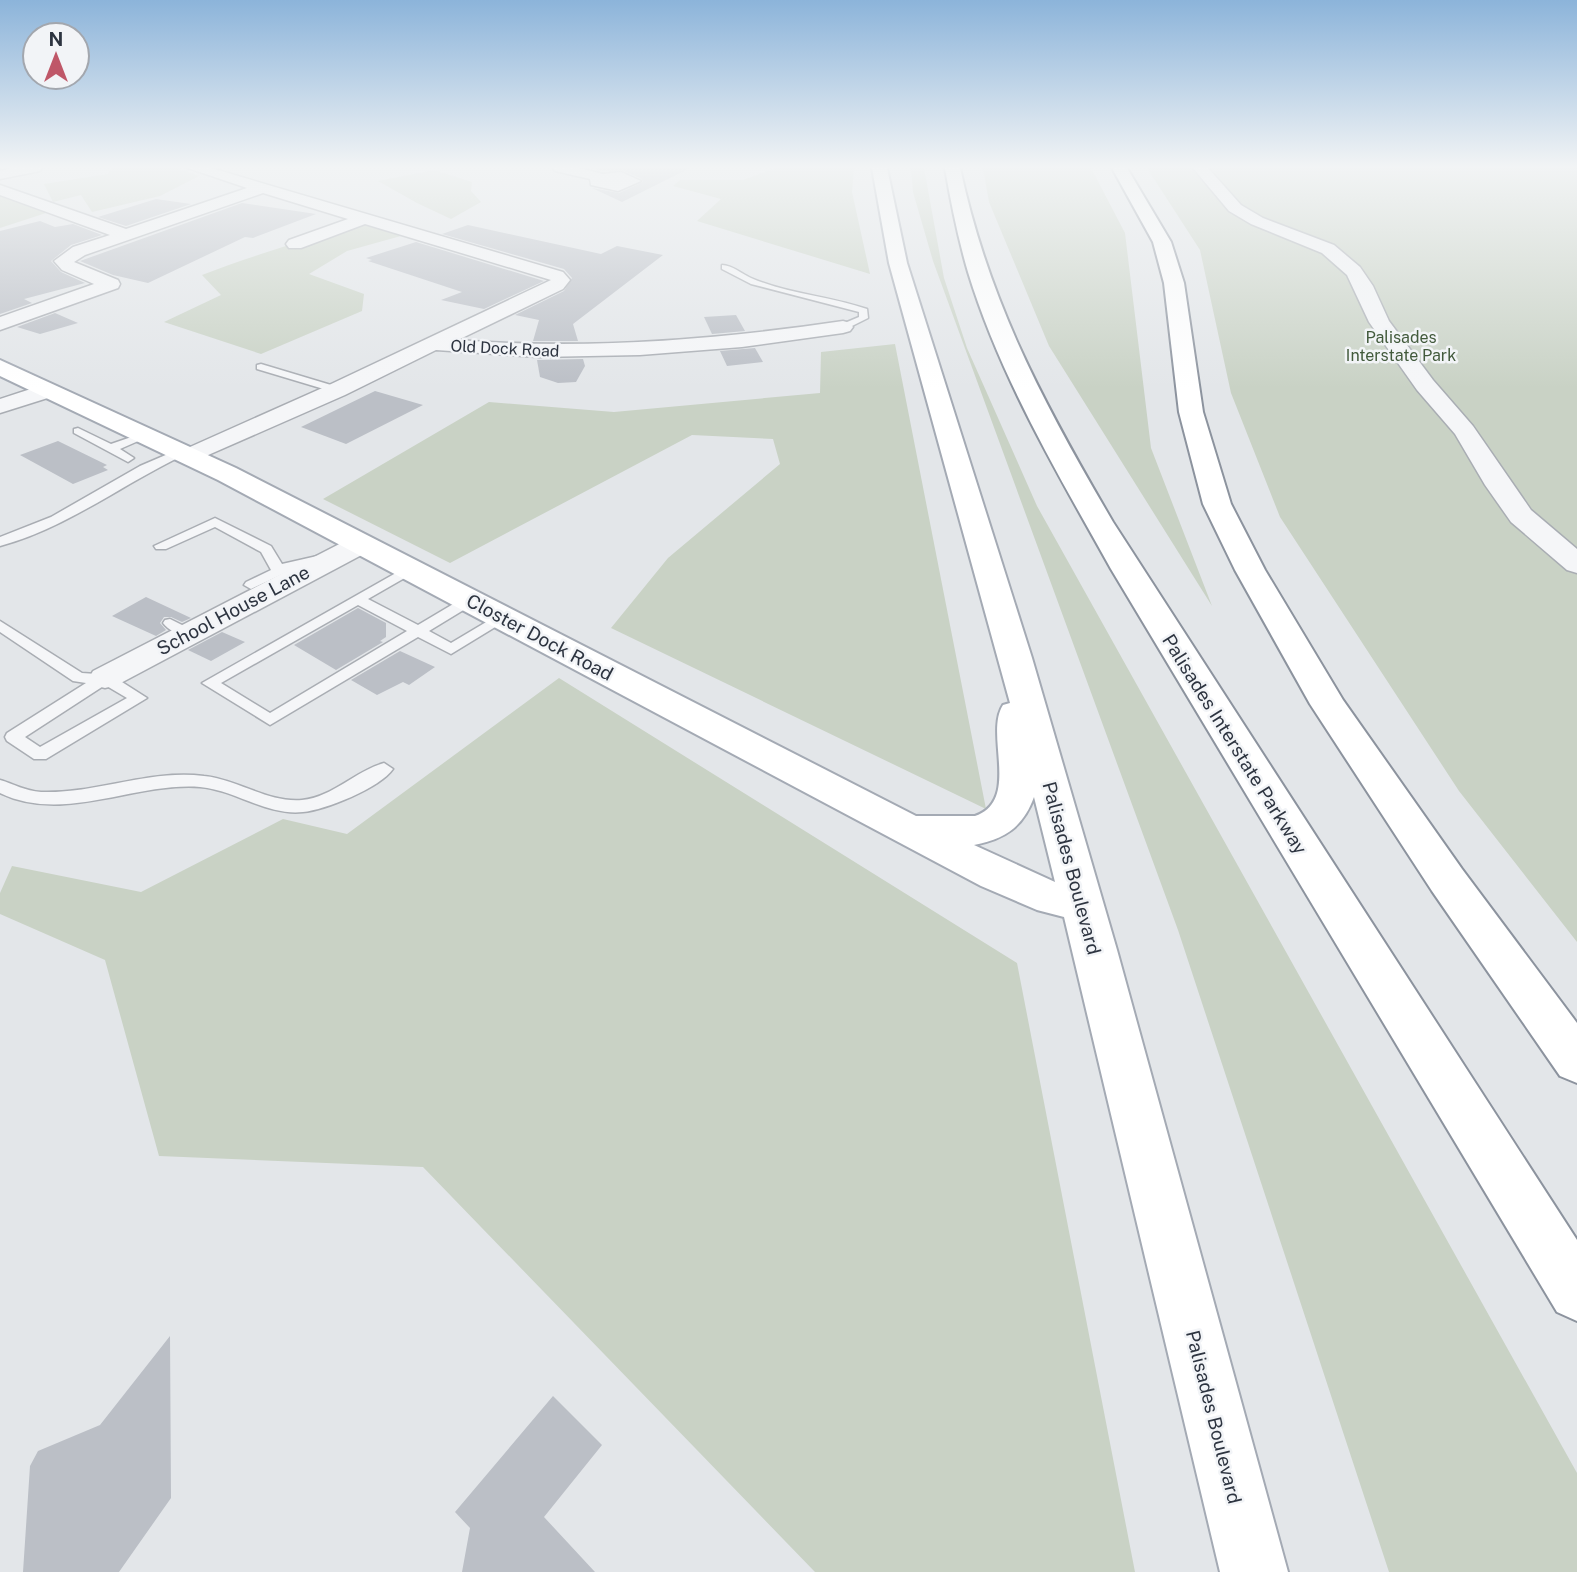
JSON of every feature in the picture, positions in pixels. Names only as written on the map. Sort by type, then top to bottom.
[{"type":"main road","name":"Palisades Boulevard","points":[[894,241],[1015,658],[1254,1572]]},
{"type":"main road","name":"Palisades Interstate Parkway","points":[[968,241],[985,295],[1016,365],[1126,569],[1577,1292]]},
{"type":"main road","points":[[1162,241],[1174,283],[1191,412],[1217,504],[1250,569],[1328,704],[1447,880],[1577,1061]]},
{"type":"main road","name":"Closter Dock Road","points":[[0,366],[46,391],[186,454],[1026,888],[1052,898],[1081,903]]},
{"type":"main road","points":[[911,830],[977,830],[1001,822],[1013,806],[1017,795],[1015,658]]},
{"type":"street","points":[[107,241],[79,251],[63,261],[68,266],[111,284]]},
{"type":"street","points":[[295,244],[302,241]]},
{"type":"street","points":[[436,344],[556,285],[561,280],[558,276],[443,241]]},
{"type":"street","points":[[1309,241],[1328,249],[1354,271],[1364,286],[1379,322],[1425,385],[1465,431],[1498,485],[1521,516],[1577,564]]},
{"type":"street","points":[[0,324],[111,284]]},
{"type":"street","name":"Old Dock Road","points":[[186,454],[337,390],[436,344],[525,352],[599,351],[749,340],[844,327]]},
{"type":"street","points":[[0,406],[46,391]]},
{"type":"street","name":"School House Lane","points":[[105,678],[179,629],[361,544]]},
{"type":"lane","points":[[725,267],[742,277],[763,284],[864,311],[863,318],[844,327]]},
{"type":"lane","points":[[261,368],[337,390]]},
{"type":"lane","points":[[111,419],[78,431],[128,458]]},
{"type":"lane","points":[[110,449],[146,435]]},
{"type":"lane","points":[[0,542],[55,520],[144,469],[186,454]]},
{"type":"lane","points":[[161,546],[215,522],[266,549],[278,570]]},
{"type":"lane","points":[[251,585],[297,563],[332,557]]},
{"type":"lane","points":[[410,569],[210,682],[270,720],[470,600]]},
{"type":"lane","points":[[358,599],[451,649],[503,618]]},
{"type":"lane","points":[[0,625],[79,678],[105,678],[139,698],[40,755],[6,742]]},
{"type":"lane","points":[[6,742],[105,678]]},
{"type":"lane","points":[[0,786],[28,796],[51,798],[160,782],[202,782],[222,785],[280,804],[301,807],[347,789],[384,769]]},
{"type":"green space","points":[[301,241],[382,241],[347,251],[309,274],[364,294],[362,311],[261,354],[164,322],[221,295],[202,275]]},
{"type":"green space","points":[[763,241],[863,241],[870,274]]},
{"type":"green space","points":[[927,241],[937,241],[944,278],[967,348],[1037,506],[1577,1473],[1577,1572],[1389,1572],[1178,930]]},
{"type":"green space","points":[[1005,241],[1126,241],[1151,448],[1212,606],[1049,346]]},
{"type":"green space","name":"Palisades Interstate Park","points":[[1194,241],[1577,241],[1577,942],[1459,791],[1280,517],[1231,393],[1200,250]]},
{"type":"green space","points":[[895,344],[986,809],[611,628],[668,558],[780,464],[773,439],[692,435],[450,563],[323,499],[489,402],[614,412],[820,393],[821,352]]},
{"type":"green space","points":[[559,678],[1017,963],[1135,1572],[815,1572],[423,1167],[159,1156],[105,960],[0,914],[0,893],[12,866],[141,892],[283,819],[347,834]]},
{"type":"building","points":[[0,241],[82,241],[71,245],[51,261],[61,272],[85,283],[24,299],[32,303],[0,314]]},
{"type":"building","points":[[135,241],[236,241],[148,283],[113,275],[80,261]]},
{"type":"building","points":[[468,241],[543,241],[601,254],[617,246],[663,255],[573,324],[578,341],[533,341],[539,320],[515,315],[564,291],[572,278],[564,269]]},
{"type":"building","points":[[416,242],[544,281],[484,309],[441,300],[462,292],[368,261],[372,260],[366,258]]},
{"type":"building","points":[[55,313],[78,323],[40,334],[17,327]]},
{"type":"building","points":[[736,315],[745,331],[712,334],[704,317]]},
{"type":"building","points":[[755,348],[763,362],[727,366],[720,351]]},
{"type":"building","points":[[583,359],[585,366],[576,382],[558,383],[540,377],[537,360]]},
{"type":"building","points":[[375,391],[423,405],[346,444],[301,427]]},
{"type":"building","points":[[58,441],[107,465],[103,467],[108,470],[73,484],[20,455]]},
{"type":"building","points":[[146,597],[191,618],[182,622],[164,617],[160,623],[166,630],[156,636],[112,616]]},
{"type":"building","points":[[358,608],[386,623],[386,637],[380,641],[383,642],[336,670],[294,645]]},
{"type":"building","points":[[222,632],[245,642],[211,661],[188,650]]},
{"type":"building","points":[[400,651],[435,667],[409,685],[403,682],[377,695],[351,680]]},
{"type":"building","points":[[170,1336],[171,1498],[119,1572],[23,1572],[30,1466],[38,1451],[100,1425]]},
{"type":"building","points":[[553,1396],[602,1445],[544,1517],[595,1572],[462,1572],[470,1528],[455,1512]]}]
